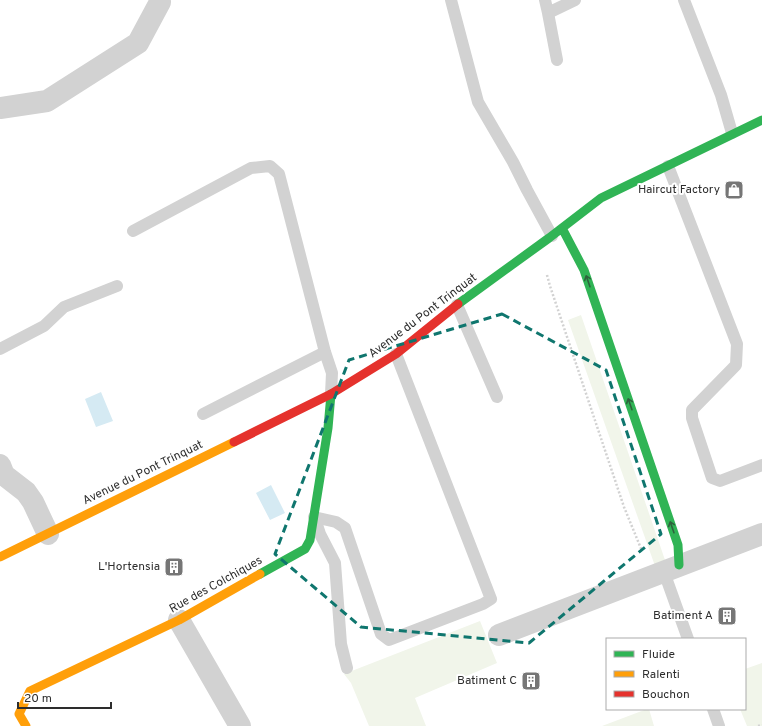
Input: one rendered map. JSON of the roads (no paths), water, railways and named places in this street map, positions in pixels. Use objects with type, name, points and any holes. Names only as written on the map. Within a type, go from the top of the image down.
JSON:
[{"type":"street","points":[[0,108],[47,101],[138,43],[160,2]]},
{"type":"street","name":"Avenue du Pont Trinquat","points":[[0,557],[331,394],[396,354],[457,305],[602,198],[732,133],[762,120]]},
{"type":"street","points":[[557,232],[575,273],[668,548],[665,571]]},
{"type":"street","name":"Rue des Colchiques","points":[[26,726],[19,714],[30,691],[179,620],[305,549],[310,540],[314,517],[328,428],[331,394]]},
{"type":"street","points":[[0,466],[4,475],[26,492],[48,534]]},
{"type":"street","points":[[499,635],[762,534]]},
{"type":"street","points":[[179,620],[240,726]]},
{"type":"lane","points":[[451,0],[478,102],[513,162],[527,190],[557,232]]},
{"type":"lane","points":[[545,0],[557,60]]},
{"type":"lane","points":[[548,13],[575,0]]},
{"type":"lane","points":[[684,0],[721,95],[732,133]]},
{"type":"lane","points":[[133,231],[251,168],[270,166],[279,174],[332,374],[331,394]]},
{"type":"lane","points":[[668,166],[737,344],[736,365],[692,410],[692,418],[712,478],[720,481],[762,465]]},
{"type":"lane","points":[[0,349],[44,326],[64,307],[117,286]]},
{"type":"lane","points":[[457,305],[497,397]]},
{"type":"lane","points":[[203,414],[325,352]]},
{"type":"lane","points":[[314,517],[336,522],[345,528],[381,634],[389,640],[483,604],[491,599],[396,354]]},
{"type":"lane","points":[[314,517],[320,534],[335,563],[341,644],[347,668]]},
{"type":"lane","points":[[665,571],[688,638]]},
{"type":"lane","points":[[713,710],[719,726]]},
{"type":"water","points":[[101,392],[113,421],[96,427],[85,399]]},
{"type":"water","points":[[271,485],[285,513],[270,520],[256,493]]},
{"type":"place","name":"Haircut Factory","points":[[734,190]]},
{"type":"place","name":"L'Hortensia","points":[[174,567]]},
{"type":"place","name":"Batiment A","points":[[727,616]]},
{"type":"place","name":"Batiment C","points":[[531,681]]}]
